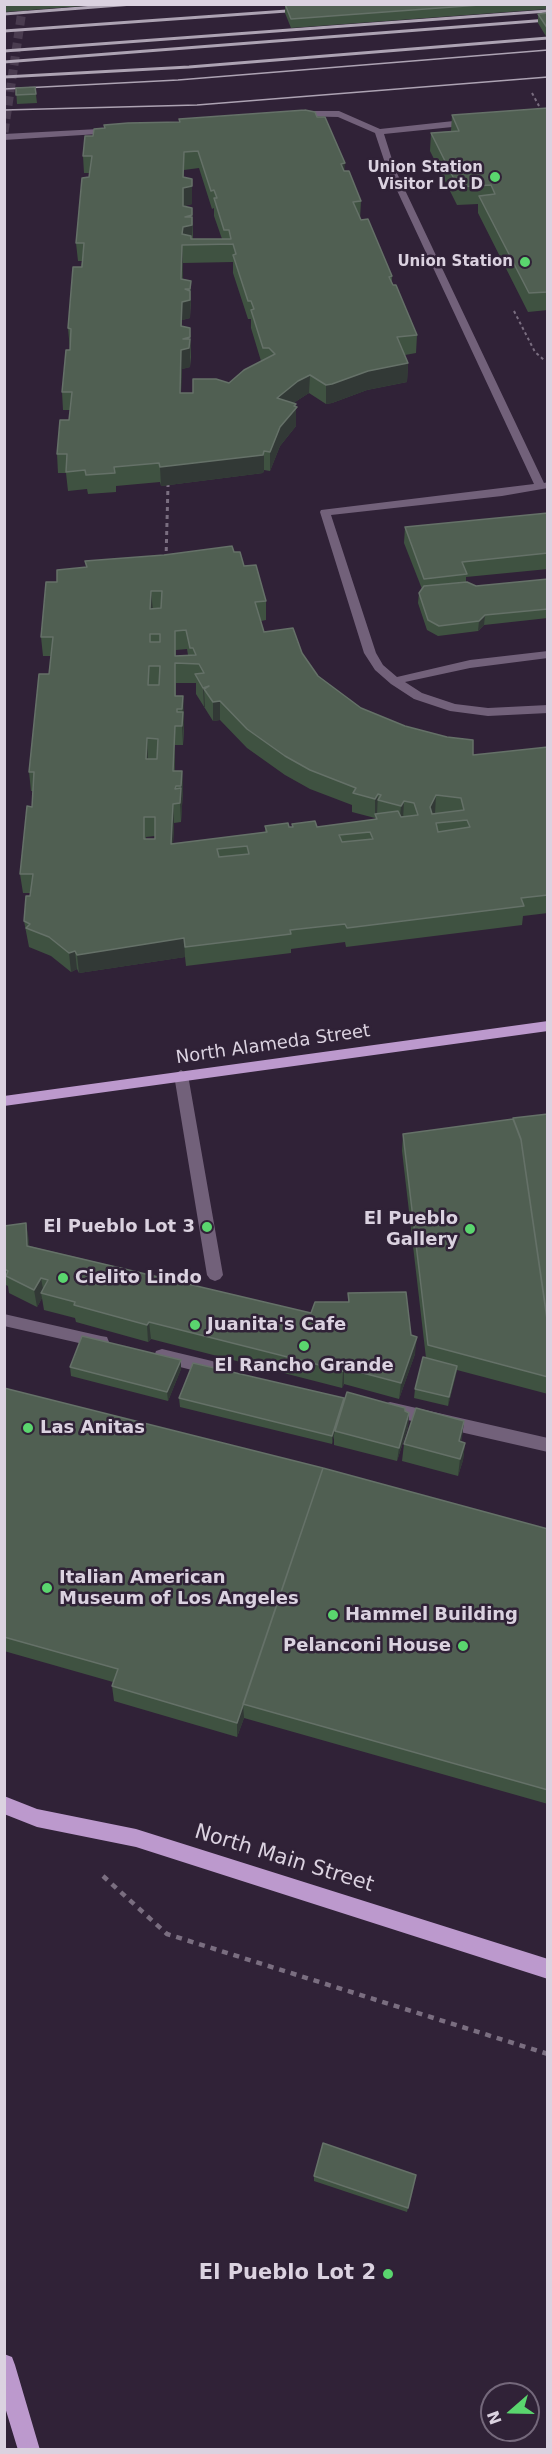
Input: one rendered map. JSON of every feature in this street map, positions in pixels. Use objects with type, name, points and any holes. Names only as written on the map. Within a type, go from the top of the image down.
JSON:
[{"type":"main road","name":"North Alameda Street","points":[[4,1101],[548,1026]]},
{"type":"main road","name":"North Main Street","points":[[4,1806],[37,1818],[136,1838],[548,1969]]},
{"type":"main road","points":[[4,2365],[29,2450]]},
{"type":"street","points":[[285,115],[320,112],[339,114],[380,132],[487,121]]},
{"type":"street","points":[[4,137],[121,129]]},
{"type":"street","points":[[380,132],[392,169],[544,486],[502,493],[325,512],[370,653],[380,667],[395,681],[418,696],[454,708],[488,712],[548,709]]},
{"type":"street","points":[[395,681],[470,664],[548,654]]},
{"type":"street","points":[[182,1075],[215,1275]]},
{"type":"street","points":[[4,1320],[120,1346]]},
{"type":"street","points":[[143,1352],[224,1371]]},
{"type":"street","points":[[374,1405],[548,1445]]},
{"type":"path","points":[[532,93],[538,106]]},
{"type":"path","points":[[514,310],[535,352],[544,360]]},
{"type":"path","points":[[166,563],[168,486]]},
{"type":"path","points":[[98,1872],[167,1934],[548,2054]]},
{"type":"building","points":[[285,4],[493,4],[291,19]]},
{"type":"building","points":[[548,13],[548,29],[538,14]]},
{"type":"building","points":[[35,87],[36,94],[16,95],[16,88]]},
{"type":"building","name":"Union Station Visitor Lot D","points":[[548,108],[548,292],[529,293],[479,196],[495,194],[491,185],[458,187],[431,133],[459,131],[452,115]]},
{"type":"building","points":[[305,110],[315,112],[317,117],[325,117],[345,163],[341,164],[344,171],[349,171],[361,201],[353,202],[361,220],[368,219],[392,276],[389,277],[393,285],[396,285],[417,335],[397,337],[408,363],[368,371],[326,385],[310,375],[298,381],[277,398],[296,404],[294,406],[297,407],[280,427],[270,452],[264,451],[263,455],[160,467],[159,463],[114,467],[115,473],[86,475],[85,470],[66,472],[67,454],[57,454],[60,420],[69,420],[72,392],[62,392],[66,350],[70,350],[71,329],[68,328],[73,267],[82,267],[84,243],[76,243],[82,178],[89,177],[92,156],[83,156],[85,136],[93,136],[94,129],[105,128],[104,125],[180,122],[179,119]],"holes":[[[198,151],[211,191],[214,190],[217,198],[214,198],[224,230],[229,230],[231,239],[191,239],[191,236],[182,234],[183,227],[192,225],[192,217],[185,217],[192,215],[192,208],[183,206],[183,188],[192,186],[192,179],[183,177],[184,152]],[[233,244],[236,254],[233,255],[248,301],[251,301],[254,309],[251,310],[263,348],[269,348],[275,354],[244,370],[229,383],[216,379],[193,379],[193,393],[180,393],[181,350],[189,348],[190,339],[183,339],[190,337],[190,328],[181,326],[182,302],[190,300],[190,291],[185,289],[190,289],[191,281],[181,279],[182,245]]]},
{"type":"building","points":[[548,513],[548,553],[462,562],[467,574],[424,579],[405,527]]},
{"type":"building","points":[[232,546],[234,552],[240,552],[244,566],[256,565],[266,601],[255,602],[264,632],[293,628],[302,653],[318,676],[361,708],[405,726],[447,737],[473,740],[473,755],[548,747],[548,895],[521,898],[524,906],[347,928],[345,924],[290,930],[291,934],[185,947],[184,938],[77,955],[75,951],[69,953],[49,937],[26,928],[30,924],[24,921],[26,896],[30,896],[33,874],[20,874],[27,806],[32,807],[34,772],[29,772],[39,674],[49,674],[53,637],[41,637],[46,582],[57,582],[57,570],[87,567],[85,561],[164,555]],"holes":[[[151,591],[162,591],[161,608],[150,609]],[[186,630],[190,648],[193,648],[196,655],[175,656],[175,631]],[[150,634],[160,634],[160,642],[150,642]],[[175,663],[199,664],[204,673],[195,674],[203,688],[209,686],[204,689],[213,702],[220,701],[247,729],[285,756],[310,770],[356,788],[353,793],[375,799],[378,794],[381,795],[378,800],[401,806],[404,801],[414,803],[418,815],[401,817],[398,811],[375,814],[377,819],[317,827],[315,821],[292,824],[293,827],[289,827],[288,823],[265,826],[267,832],[171,844],[173,804],[180,803],[181,788],[175,789],[176,786],[181,786],[182,771],[173,771],[175,726],[182,726],[183,712],[177,712],[177,709],[182,709],[183,696],[175,696]],[[149,666],[160,666],[159,685],[148,685]],[[147,738],[158,739],[157,759],[146,759]],[[436,795],[461,798],[464,810],[432,814],[430,807]],[[144,817],[155,817],[155,839],[144,839]],[[467,820],[470,827],[438,832],[436,823]],[[370,832],[373,839],[342,842],[339,835]],[[247,846],[249,854],[219,857],[217,849]]]},
{"type":"building","points":[[548,579],[548,609],[485,615],[479,621],[439,626],[428,620],[419,593],[424,586],[467,582],[476,586]]},
{"type":"building","points":[[548,1114],[548,1324],[521,1139],[513,1118]]},
{"type":"building","name":"El Pueblo Gallery","points":[[513,1119],[521,1140],[548,1326],[548,1377],[428,1345],[403,1134]]},
{"type":"building","points":[[26,1223],[27,1246],[311,1313],[315,1302],[349,1302],[348,1293],[406,1292],[411,1335],[417,1337],[401,1383],[344,1368],[343,1371],[149,1322],[147,1325],[74,1305],[75,1302],[41,1293],[48,1280],[41,1278],[34,1290],[6,1276],[8,1271],[4,1269],[4,1226]]},
{"type":"building","points":[[82,1336],[181,1360],[167,1392],[70,1367]]},
{"type":"building","points":[[423,1357],[457,1366],[449,1397],[415,1389]]},
{"type":"building","points":[[193,1363],[344,1398],[332,1436],[179,1398]]},
{"type":"building","points":[[4,1388],[323,1468],[237,1723],[112,1686],[118,1669],[4,1637]]},
{"type":"building","points":[[347,1392],[405,1408],[405,1411],[409,1413],[399,1448],[335,1431]]},
{"type":"building","points":[[416,1408],[464,1421],[459,1441],[465,1443],[460,1459],[404,1444]]},
{"type":"building","points":[[323,1468],[548,1529],[548,1790],[243,1704]]},
{"type":"building","points":[[323,2143],[416,2175],[408,2208],[314,2176]]},
{"type":"tunnel","points":[[4,132],[23,4]]},
{"type":"tram line","points":[[4,89],[178,80],[548,50]]},
{"type":"tram line","points":[[4,110],[197,105],[548,77]]},
{"type":"railway","points":[[4,14],[133,4]]},
{"type":"railway","points":[[4,31],[301,10]]},
{"type":"railway","points":[[4,51],[548,11]]},
{"type":"railway","points":[[4,62],[548,20]]},
{"type":"railway","points":[[4,77],[189,67],[548,38]]},
{"type":"place","name":"Union Station Visitor Lot D","points":[[495,177]]},
{"type":"place","name":"Union Station","points":[[525,262]]},
{"type":"place","name":"El Pueblo Lot 3","points":[[207,1227]]},
{"type":"place","name":"El Pueblo Gallery","points":[[470,1229]]},
{"type":"place","name":"Cielito Lindo","points":[[63,1278]]},
{"type":"place","name":"Juanita's Cafe","points":[[195,1325]]},
{"type":"place","name":"El Rancho Grande","points":[[304,1346]]},
{"type":"place","name":"Las Anitas","points":[[28,1428]]},
{"type":"place","name":"Italian American Museum of Los Angeles","points":[[47,1588]]},
{"type":"place","name":"Hammel Building","points":[[333,1615]]},
{"type":"place","name":"Pelanconi House","points":[[463,1646]]},
{"type":"place","name":"El Pueblo Lot 2","points":[[388,2274]]}]
